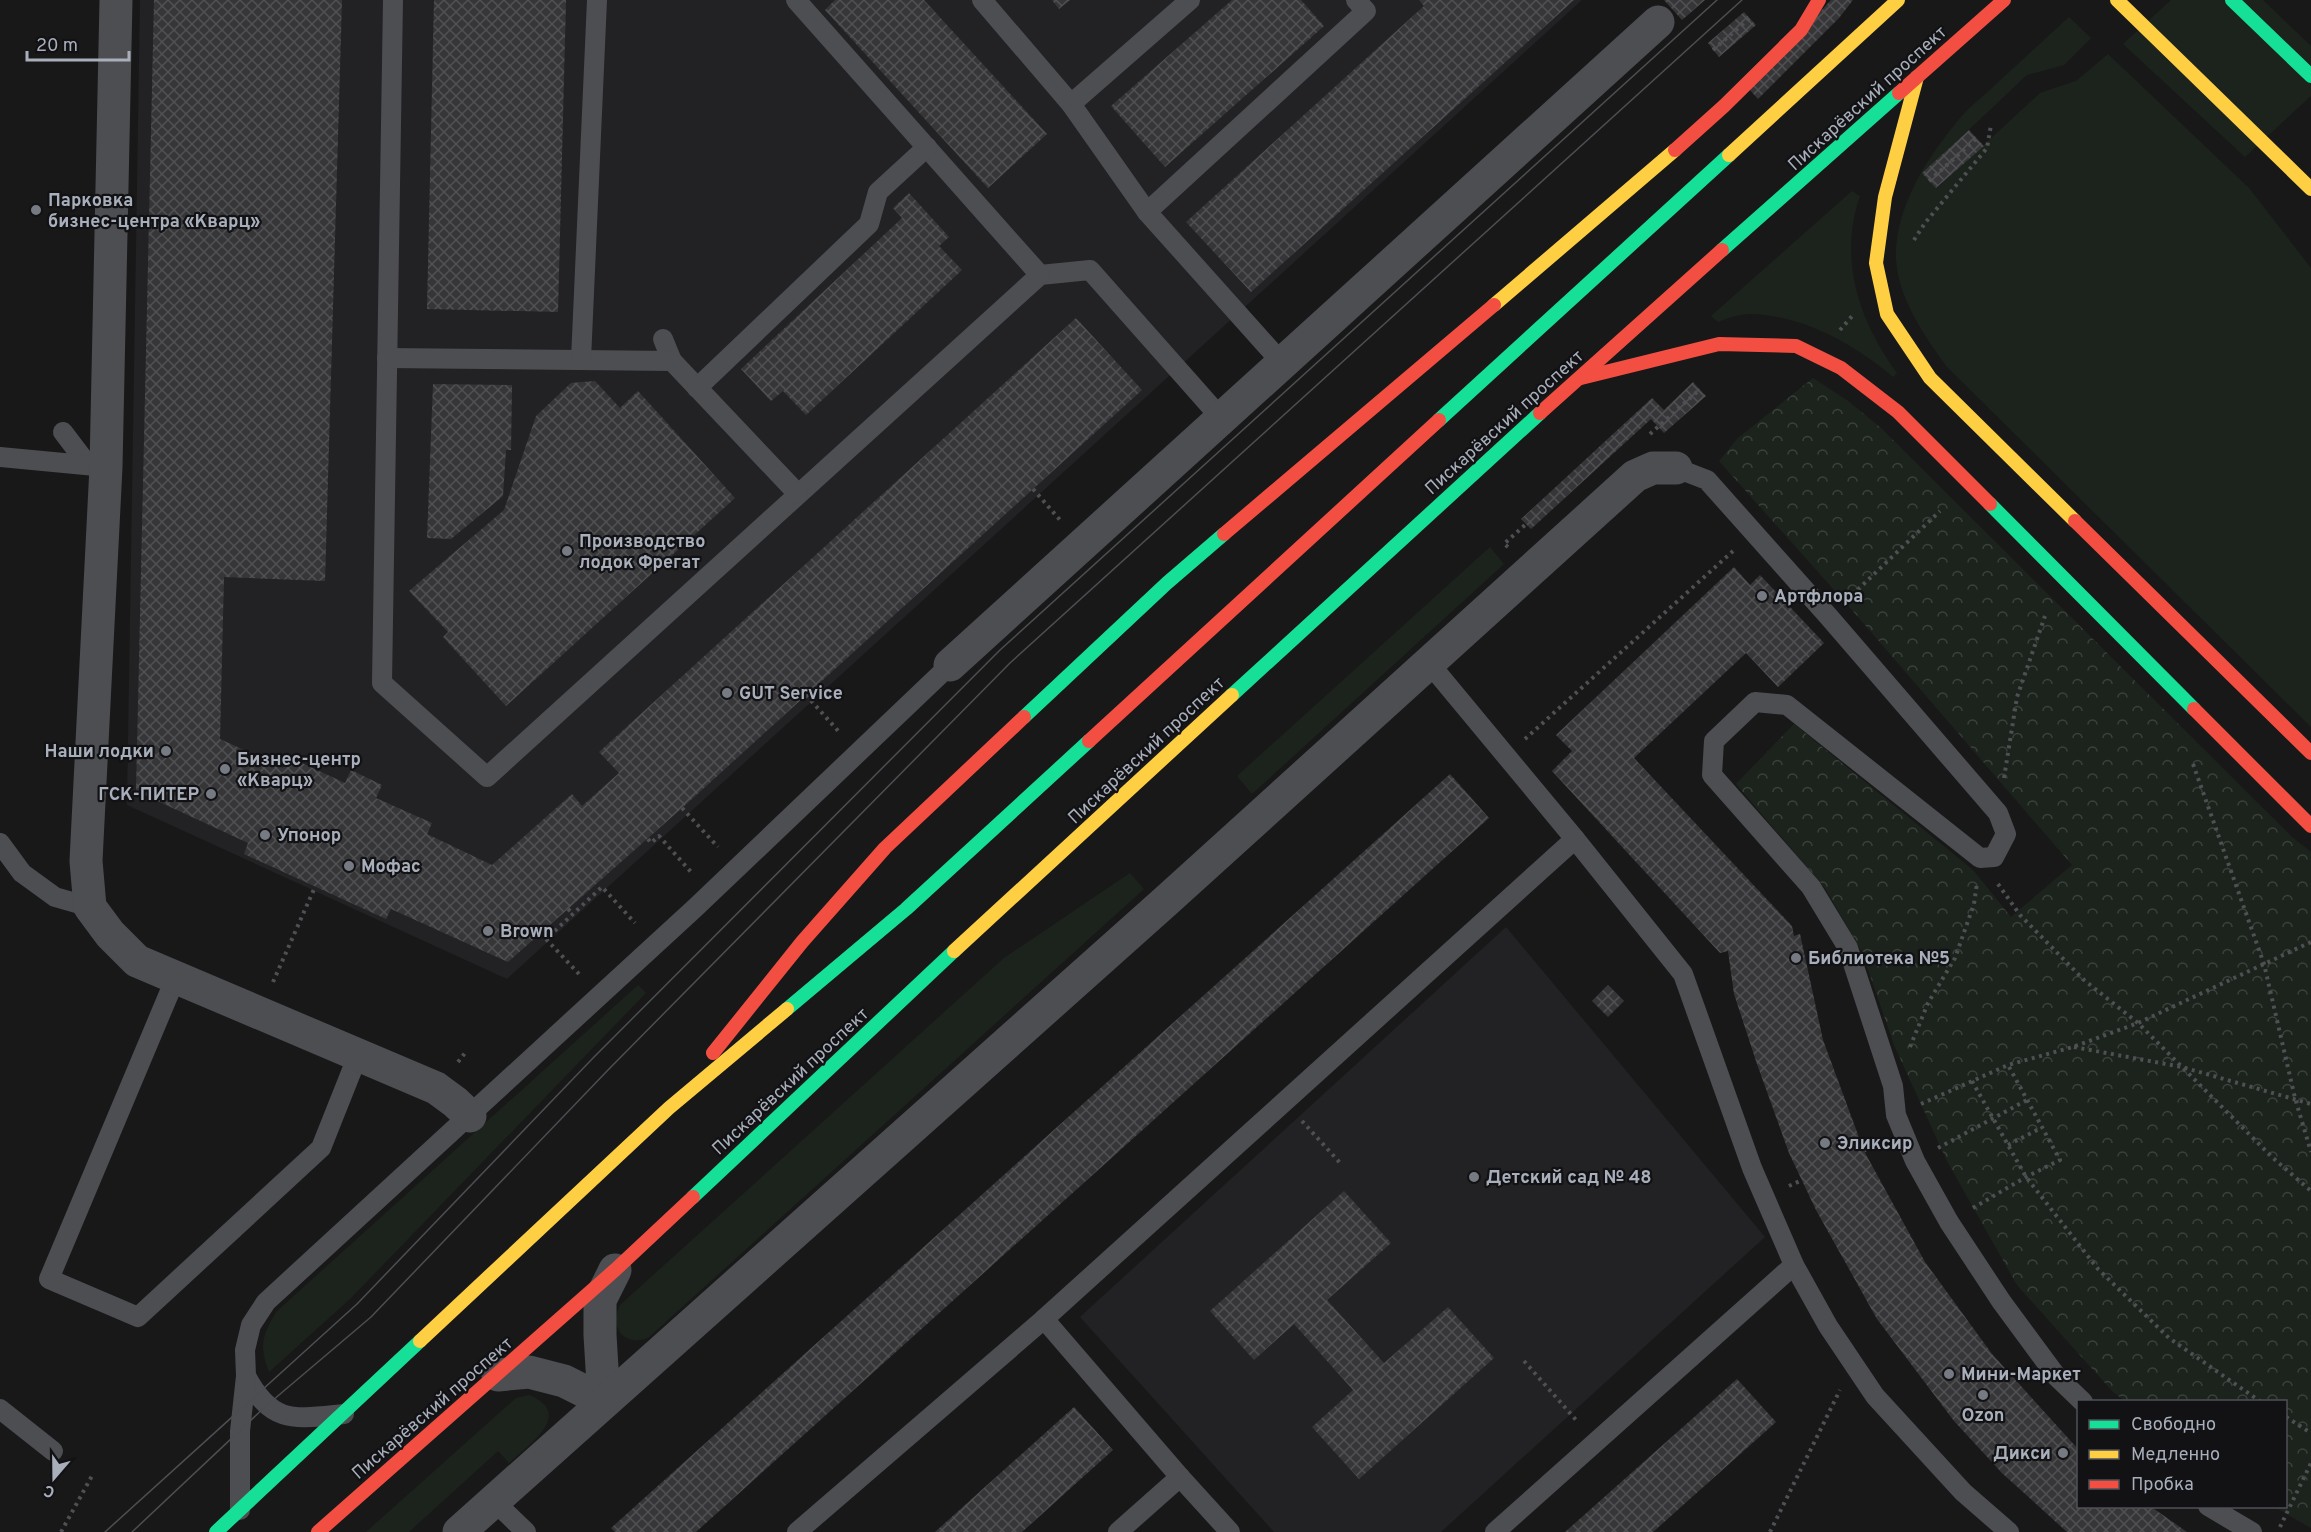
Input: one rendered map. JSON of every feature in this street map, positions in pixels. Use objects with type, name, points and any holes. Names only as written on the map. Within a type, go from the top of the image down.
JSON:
[{"type":"main road","points":[[669,1108],[802,942],[885,848],[1167,584],[1724,106],[1801,30],[1819,0]]},
{"type":"main road","points":[[216,1532],[669,1108],[906,909],[1898,0]]},
{"type":"main road","name":"Пискарёвский проспект","points":[[318,1532],[615,1270],[1008,902],[1577,379],[2004,0]]},
{"type":"main road","points":[[2117,0],[2311,189]]},
{"type":"main road","points":[[2232,0],[2311,76]]},
{"type":"main road","points":[[1917,77],[1885,196],[1876,263],[1887,314],[1930,378],[2311,753]]},
{"type":"main road","points":[[1577,379],[1719,344],[1796,346],[1841,368],[1898,412],[2311,826]]},
{"type":"street","points":[[116,0],[97,466],[86,861],[90,907],[110,934],[137,961],[436,1088],[470,1116]]},
{"type":"street","points":[[950,665],[1658,22]]},
{"type":"street","points":[[459,1532],[1166,901],[1635,476],[1653,468],[1676,468]]},
{"type":"street","points":[[604,1401],[600,1300],[615,1270]]},
{"type":"street","points":[[498,1375],[529,1372],[564,1381],[604,1401]]},
{"type":"lane","points":[[393,0],[382,683],[487,777],[1040,275],[1090,270],[1221,418]]},
{"type":"lane","points":[[581,360],[597,0]]},
{"type":"lane","points":[[796,0],[1040,275]]},
{"type":"lane","points":[[982,0],[1071,104],[1147,212],[1282,363]]},
{"type":"lane","points":[[1071,104],[1190,0]]},
{"type":"lane","points":[[1147,212],[1366,11],[1356,0]]},
{"type":"lane","points":[[697,388],[869,224],[878,192],[927,147]]},
{"type":"lane","points":[[663,339],[672,361],[798,494]]},
{"type":"lane","points":[[387,358],[672,361]]},
{"type":"lane","points":[[63,432],[97,466]]},
{"type":"lane","points":[[0,457],[97,466]]},
{"type":"lane","points":[[1676,468],[1707,480],[1998,813],[2006,834],[1994,857],[1980,858],[1787,705],[1755,702],[1714,741],[1712,775],[1811,887],[1848,948],[1893,1086],[1896,1114],[1915,1161],[1949,1222],[2001,1301],[2050,1368],[2082,1400]]},
{"type":"lane","points":[[1429,663],[1683,974],[1752,1168],[1794,1265],[1828,1326],[1875,1396],[1955,1484],[2009,1532]]},
{"type":"lane","points":[[240,1510],[240,1431],[246,1376],[245,1350],[251,1325],[266,1302],[695,908],[950,665]]},
{"type":"lane","points":[[797,1532],[1044,1318],[1575,839]]},
{"type":"lane","points":[[0,843],[22,873],[55,897],[90,907]]},
{"type":"lane","points":[[176,977],[49,1279],[138,1317],[321,1148],[358,1055]]},
{"type":"lane","points":[[1495,1532],[1794,1265]]},
{"type":"lane","points":[[1044,1318],[1179,1477],[1230,1532]]},
{"type":"lane","points":[[246,1376],[256,1395],[266,1406],[281,1415],[300,1419],[344,1414]]},
{"type":"lane","points":[[0,1409],[53,1451]]},
{"type":"lane","points":[[1118,1532],[1179,1477]]},
{"type":"lane","points":[[494,1501],[526,1532]]},
{"type":"lane","points":[[2211,1508],[2252,1532]]},
{"type":"path","points":[[1713,50],[1750,18]]},
{"type":"path","points":[[1929,181],[1977,138]]},
{"type":"path","points":[[1650,435],[1700,390]]},
{"type":"path","points":[[1033,489],[1066,527]]},
{"type":"path","points":[[1829,617],[1940,512]]},
{"type":"path","points":[[1506,756],[1754,532]]},
{"type":"path","points":[[1998,813],[2017,697],[2045,616]]},
{"type":"path","points":[[806,695],[840,732]]},
{"type":"path","points":[[2193,764],[2264,964],[2295,1098],[2311,1152]]},
{"type":"path","points":[[682,808],[718,847]]},
{"type":"path","points":[[648,838],[651,843],[659,836],[691,872]]},
{"type":"path","points":[[1980,858],[2019,915],[2084,980],[2138,1023],[2273,1158],[2311,1191]]},
{"type":"path","points":[[1893,1086],[1928,1003],[1955,958],[1974,904],[1980,858]]},
{"type":"path","points":[[278,971],[315,887]]},
{"type":"path","points":[[579,974],[546,939],[602,887],[635,923]]},
{"type":"path","points":[[568,909],[573,914]]},
{"type":"path","points":[[1896,1114],[2008,1065],[2073,1047],[2138,1023],[2311,942]]},
{"type":"path","points":[[2073,1047],[2182,1067],[2311,1104]]},
{"type":"path","points":[[1949,1222],[2060,1160],[2008,1065]]},
{"type":"path","points":[[1972,1082],[2026,1177],[2098,1269],[2169,1338],[2260,1400]]},
{"type":"path","points":[[1915,1161],[2027,1100]]},
{"type":"path","points":[[1284,1101],[1342,1165]]},
{"type":"path","points":[[2008,1146],[2041,1128]]},
{"type":"path","points":[[1524,1361],[1596,1442]]},
{"type":"path","points":[[1770,1532],[1853,1363]]},
{"type":"path","points":[[2287,1418],[2311,1432]]},
{"type":"path","points":[[2278,1532],[2311,1463]]},
{"type":"path","points":[[61,1532],[93,1474]]},
{"type":"shaded area","points":[[140,0],[1582,0],[507,979],[127,805]]},
{"type":"shaded area","name":"Детский сад № 48","points":[[1506,927],[1765,1237],[1441,1532],[1274,1532],[1080,1317]]},
{"type":"green space","points":[[2171,0],[2263,0],[2311,46],[2311,96],[2245,157],[2123,44]]},
{"type":"green space","points":[[2069,17],[2091,38],[2064,65],[2027,75],[1923,173],[1937,188],[2040,93],[2076,81],[2108,54],[2249,188],[2311,268],[2311,727],[1947,367],[1922,330],[1902,289],[1896,260],[1897,240],[1907,201],[1926,165],[1965,113]]},
{"type":"green space","points":[[1852,191],[1860,196],[1851,243],[1856,289],[1872,332],[1897,373],[1893,377],[1862,353],[1808,326],[1789,320],[1750,314],[1718,322],[1711,316]]},
{"type":"green space","points":[[1813,378],[1848,401],[1881,428],[2292,837],[2311,852],[2311,1528],[2277,1508],[2287,1508],[2287,1400],[2124,1400],[2113,1392],[2017,1285],[1947,1161],[1894,1045],[1862,952],[1825,888],[1736,784],[1794,724],[1973,870],[2011,917],[2072,865],[1852,610],[1719,461],[1738,438]]},
{"type":"green space","points":[[1490,547],[1504,564],[1252,794],[1237,776]]},
{"type":"green space","points":[[1130,873],[1144,889],[648,1338],[632,1340],[620,1333],[616,1321],[620,1305],[1004,958]]},
{"type":"green space","points":[[638,985],[646,993],[351,1298],[269,1372],[263,1348],[265,1335],[276,1312]]},
{"type":"green space","points":[[529,1395],[542,1403],[548,1411],[548,1420],[536,1438],[509,1463],[498,1451],[409,1532],[366,1532],[516,1398]]},
{"type":"building","points":[[154,0],[342,0],[325,581],[224,577],[220,739],[283,768],[289,757],[345,783],[351,770],[382,785],[376,798],[432,823],[427,834],[492,865],[572,794],[582,806],[619,773],[599,752],[1076,318],[1142,390],[682,808],[508,962],[391,909],[386,919],[244,854],[248,843],[136,791]]},
{"type":"building","points":[[434,0],[566,0],[558,312],[427,309]]},
{"type":"building","points":[[835,0],[924,0],[1047,134],[988,188],[825,10]]},
{"type":"building","points":[[1052,0],[1070,0],[1059,9]]},
{"type":"building","points":[[1232,0],[1301,0],[1324,26],[1165,167],[1111,106]]},
{"type":"building","points":[[1419,0],[1574,0],[1251,292],[1186,222],[1424,6]]},
{"type":"building","points":[[1664,0],[1705,0],[1682,20]]},
{"type":"building","points":[[1831,0],[1853,0],[1839,18],[1758,99],[1749,89]]},
{"type":"building","points":[[1744,12],[1756,25],[1719,57],[1708,43]]},
{"type":"building","points":[[1969,130],[1984,146],[1936,188],[1922,173]]},
{"type":"building","points":[[909,193],[949,237],[939,246],[962,270],[806,415],[783,391],[771,401],[741,369],[902,218],[893,208]]},
{"type":"building","name":"Производство лодок Фрегат","points":[[595,381],[620,408],[638,391],[735,498],[506,706],[443,637],[448,632],[409,591],[504,510],[536,416],[571,383]]},
{"type":"building","points":[[1693,382],[1706,396],[1664,433],[1651,419],[1531,529],[1521,519],[1652,398],[1664,410]]},
{"type":"building","points":[[433,384],[512,385],[511,450],[506,450],[503,496],[451,539],[427,538]]},
{"type":"building","points":[[1734,567],[1750,585],[1760,575],[1824,643],[1778,687],[1746,653],[1634,758],[1792,926],[1794,936],[1800,934],[1823,1040],[1864,1151],[1925,1262],[1992,1354],[2077,1448],[2077,1508],[2153,1508],[2187,1532],[2067,1532],[2002,1473],[1954,1421],[1877,1319],[1816,1210],[1789,1153],[1757,1064],[1734,994],[1728,951],[1720,953],[1552,771],[1572,751],[1556,735]]},
{"type":"building","points":[[1450,774],[1489,818],[696,1532],[615,1532],[611,1528]]},
{"type":"building","points":[[1608,985],[1624,1001],[1608,1017],[1592,1001]]},
{"type":"building","points":[[1344,1191],[1391,1243],[1327,1300],[1384,1363],[1448,1307],[1494,1358],[1359,1479],[1312,1427],[1353,1390],[1294,1324],[1254,1360],[1210,1311]]},
{"type":"building","points":[[1737,1379],[1776,1422],[1653,1532],[1565,1532]]},
{"type":"building","points":[[1074,1407],[1113,1450],[1022,1532],[935,1532]]},
{"type":"tram line","points":[[105,1532],[357,1304],[594,1057],[1000,650],[1717,0]]},
{"type":"tram line","points":[[132,1532],[266,1406],[371,1317],[608,1070],[1010,663],[1742,0]]},
{"type":"traffic: fast","points":[[2232,0],[2311,76]]},
{"type":"traffic: fast","points":[[1722,250],[1899,93]]},
{"type":"traffic: fast","points":[[1439,420],[1729,155]]},
{"type":"traffic: fast","points":[[1232,695],[1540,413]]},
{"type":"traffic: fast","points":[[1990,504],[2194,709]]},
{"type":"traffic: fast","points":[[1024,717],[1167,583],[1224,534]]},
{"type":"traffic: fast","points":[[787,1009],[906,909],[1089,741]]},
{"type":"traffic: fast","points":[[693,1197],[954,951]]},
{"type":"traffic: fast","points":[[216,1532],[420,1341]]},
{"type":"traffic: slow","points":[[1729,155],[1898,0]]},
{"type":"traffic: slow","points":[[2117,0],[2311,189]]},
{"type":"traffic: slow","points":[[1917,77],[1885,197],[1876,263],[1887,314],[1930,378],[2075,521]]},
{"type":"traffic: slow","points":[[1494,305],[1675,150]]},
{"type":"traffic: slow","points":[[954,951],[1232,695]]},
{"type":"traffic: slow","points":[[420,1341],[669,1108],[787,1009]]},
{"type":"traffic: jam","points":[[1675,150],[1724,106],[1801,30],[1819,0]]},
{"type":"traffic: jam","points":[[1899,93],[2004,0]]},
{"type":"traffic: jam","points":[[1540,413],[1722,250]]},
{"type":"traffic: jam","points":[[1224,534],[1494,305]]},
{"type":"traffic: jam","points":[[1581,378],[1719,344],[1796,346],[1841,368],[1898,412],[1990,504]]},
{"type":"traffic: jam","points":[[1089,741],[1439,420]]},
{"type":"traffic: jam","points":[[2075,521],[2311,753]]},
{"type":"traffic: jam","points":[[2194,709],[2311,826]]},
{"type":"traffic: jam","points":[[713,1053],[802,942],[885,848],[1024,717]]},
{"type":"traffic: jam","points":[[318,1532],[615,1270],[693,1197]]},
{"type":"place","name":"Парковка бизнес-центра «Кварц»","points":[[36,210]]},
{"type":"place","name":"Производство лодок Фрегат","points":[[567,551]]},
{"type":"place","name":"Артфлора","points":[[1762,596]]},
{"type":"place","name":"GUT Service","points":[[727,693]]},
{"type":"place","name":"Наши лодки","points":[[166,751]]},
{"type":"place","name":"Бизнес-центр «Кварц»","points":[[225,769]]},
{"type":"place","name":"ГСК-ПИТЕР","points":[[211,794]]},
{"type":"place","name":"Упонор","points":[[265,835]]},
{"type":"place","name":"Мофас","points":[[349,866]]},
{"type":"place","name":"Brown","points":[[488,931]]},
{"type":"place","name":"Библиотека №5","points":[[1796,958]]},
{"type":"place","name":"Эликсир","points":[[1825,1143]]},
{"type":"place","name":"Детский сад № 48","points":[[1474,1177]]},
{"type":"place","name":"Мини-Маркет","points":[[1949,1374]]},
{"type":"place","name":"Ozon","points":[[1983,1395]]},
{"type":"place","name":"Дикси","points":[[2063,1453]]}]
